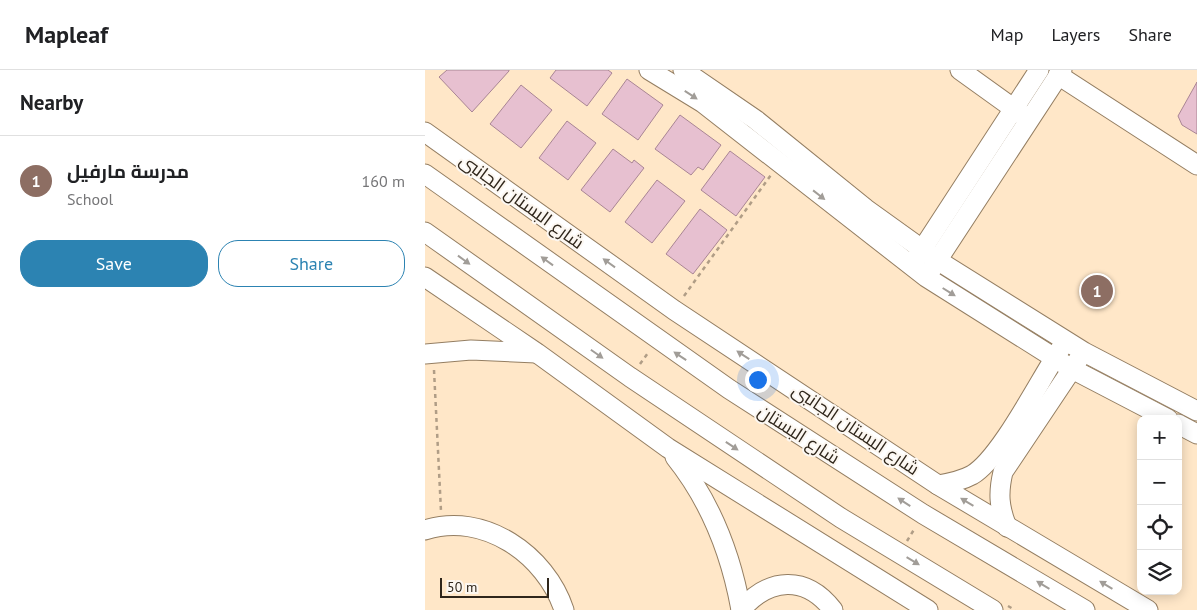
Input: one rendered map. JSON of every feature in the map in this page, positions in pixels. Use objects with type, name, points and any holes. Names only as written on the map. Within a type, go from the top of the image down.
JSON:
[{"type":"street","points":[[649,70],[703,103],[919,272],[1072,369],[1160,415]]},
{"type":"street","points":[[683,70],[756,120],[859,204],[930,254],[1084,352],[1197,411]]},
{"type":"street","points":[[960,70],[1022,114]]},
{"type":"street","points":[[1022,114],[1039,70]]},
{"type":"street","points":[[919,272],[1022,114],[1060,73],[1197,165]]},
{"type":"street","name":"شارع البستان الجانبى","points":[[425,132],[674,310],[938,485],[1148,610]]},
{"type":"street","name":"شارع البستان","points":[[425,174],[658,341],[923,514],[1085,610]]},
{"type":"street","points":[[425,232],[630,377],[841,518],[993,610]]},
{"type":"street","points":[[425,277],[537,353],[668,448],[928,610]]},
{"type":"street","points":[[938,485],[956,482],[973,474],[987,462],[1010,430],[1066,341]]},
{"type":"street","points":[[429,354],[490,350],[537,353]]},
{"type":"street","points":[[1007,527],[1000,510],[999,491],[1003,472],[1084,352]]},
{"type":"street","points":[[1182,426],[1197,434]]},
{"type":"street","points":[[668,448],[711,512],[730,560],[741,610]]},
{"type":"street","points":[[824,545],[841,518]]},
{"type":"street","points":[[433,528],[473,528],[509,541],[550,579],[564,610]]},
{"type":"street","points":[[741,610],[751,598],[765,589],[780,585],[797,585],[812,590],[825,599],[833,610]]},
{"type":"path","points":[[674,310],[779,164]]},
{"type":"path","points":[[630,377],[658,341]]},
{"type":"path","points":[[429,354],[433,528]]},
{"type":"path","points":[[899,554],[923,514]]},
{"type":"building","points":[[447,70],[509,71],[472,112],[439,77]]},
{"type":"building","points":[[556,70],[608,70],[612,73],[587,106],[550,78]]},
{"type":"building","points":[[627,79],[663,105],[638,140],[602,114]]},
{"type":"building","points":[[1197,82],[1197,134],[1182,125],[1178,116]]},
{"type":"building","points":[[521,85],[552,110],[521,148],[490,124]]},
{"type":"building","points":[[680,115],[721,145],[703,170],[698,167],[691,175],[655,149]]},
{"type":"building","points":[[567,121],[596,143],[568,180],[539,158]]},
{"type":"building","points":[[613,149],[632,163],[634,160],[644,168],[610,212],[581,190]]},
{"type":"building","points":[[730,151],[765,177],[736,216],[701,190]]},
{"type":"building","points":[[657,180],[685,201],[652,243],[625,222]]},
{"type":"building","points":[[700,209],[727,230],[693,274],[666,254]]},
{"type":"place","name":"مدرسة مارفيل","points":[[1097,291]]}]
